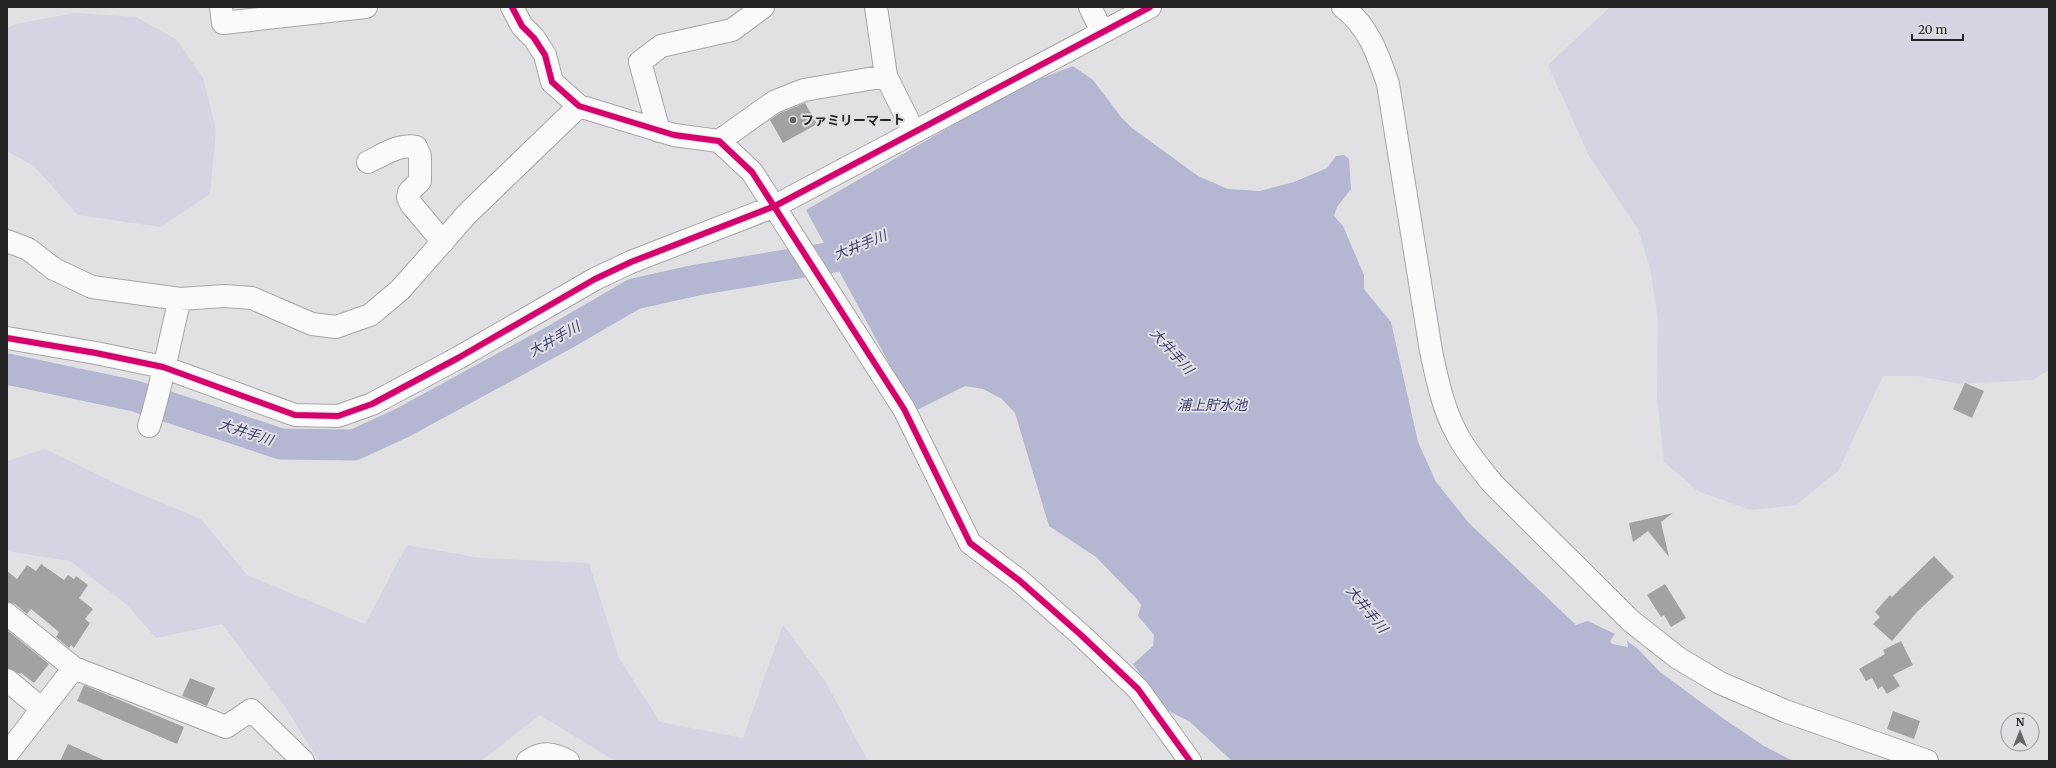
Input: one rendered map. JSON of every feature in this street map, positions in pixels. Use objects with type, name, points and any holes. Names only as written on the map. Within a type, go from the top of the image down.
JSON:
[{"type":"street","points":[[221,7],[223,23],[366,7]]},
{"type":"street","points":[[512,7],[522,26],[534,38],[545,55],[552,82],[578,106],[674,135],[719,141],[752,172],[904,409],[970,543],[1031,591],[1081,635],[1138,689],[1190,761]]},
{"type":"street","points":[[659,131],[640,62],[661,46],[732,30],[763,7]]},
{"type":"street","points":[[876,7],[886,76],[914,132]]},
{"type":"street","points":[[1090,7],[1102,32]]},
{"type":"street","points":[[7,338],[96,353],[163,367],[295,415],[338,416],[372,404],[595,279],[631,262],[775,206],[1150,7]]},
{"type":"street","points":[[1352,10],[1374,45],[1388,84],[1431,351],[1440,390],[1456,433],[1472,460],[1493,484],[1631,620],[1678,658],[1720,683],[1785,711],[1927,761]]},
{"type":"street","points":[[719,141],[774,102],[804,90],[886,76]]},
{"type":"street","points":[[7,241],[28,249],[54,269],[92,287],[180,299],[225,296],[252,298],[312,324],[336,327],[370,315],[400,290],[467,214],[578,106]]},
{"type":"street","points":[[368,162],[400,147],[409,145],[416,147],[420,156],[420,181],[409,192],[408,198],[411,204],[443,242]]},
{"type":"street","points":[[149,426],[160,392],[163,367],[180,299]]},
{"type":"street","points":[[7,614],[74,668],[226,727],[251,710],[303,761]]},
{"type":"street","points":[[10,745],[42,709],[74,668]]},
{"type":"street","points":[[7,680],[42,709]]},
{"type":"street","points":[[528,761],[537,754],[555,754],[568,761]]},
{"type":"shaded area","points":[[1610,7],[2049,7],[2049,370],[2033,380],[1961,384],[1917,376],[1883,376],[1838,471],[1796,505],[1750,510],[1698,491],[1664,462],[1657,397],[1658,320],[1650,268],[1638,229],[1589,156],[1548,65]]},
{"type":"shaded area","points":[[75,13],[136,17],[177,40],[203,78],[216,130],[210,194],[161,227],[78,215],[34,166],[7,151],[7,28],[16,24]]},
{"type":"shaded area","points":[[45,449],[121,486],[201,519],[247,575],[365,624],[407,545],[480,558],[589,563],[619,658],[660,722],[743,738],[783,625],[825,681],[868,761],[615,761],[540,715],[481,761],[319,761],[286,708],[222,624],[156,638],[127,605],[70,561],[7,551],[7,461]]},
{"type":"water","name":"浦上貯水池","points":[[1073,66],[1093,80],[1121,117],[1132,128],[1198,176],[1228,189],[1260,191],[1294,182],[1327,168],[1336,156],[1344,155],[1349,159],[1351,189],[1337,207],[1334,216],[1343,226],[1364,275],[1364,289],[1391,322],[1418,442],[1436,482],[1469,523],[1576,625],[1588,621],[1615,634],[1610,641],[1612,644],[1628,647],[1627,641],[1637,648],[1660,672],[1724,719],[1764,746],[1793,761],[1232,761],[1190,722],[1165,709],[1133,664],[1153,646],[1154,635],[1138,616],[1141,605],[1096,557],[1049,526],[1015,413],[1002,399],[983,389],[965,386],[915,411],[806,210],[1019,87]]},
{"type":"building","name":"ファミリーマート","points":[[805,103],[817,124],[783,143],[770,120],[780,113]]},
{"type":"building","points":[[1965,383],[1984,391],[1972,418],[1953,409]]},
{"type":"building","points":[[1673,513],[1661,522],[1669,557],[1648,531],[1633,542],[1629,523]]},
{"type":"building","points":[[1934,556],[1954,577],[1917,612],[1892,641],[1873,624],[1880,617],[1875,612],[1890,595],[1892,597]]},
{"type":"building","points":[[41,564],[64,580],[68,575],[74,579],[76,576],[88,585],[79,598],[93,609],[85,619],[90,623],[74,648],[71,645],[69,648],[56,637],[59,632],[31,609],[27,614],[15,604],[7,602],[7,571],[17,579],[27,565],[36,571]]},
{"type":"building","points":[[1665,584],[1686,618],[1671,627],[1664,615],[1661,617],[1647,595]]},
{"type":"building","points":[[7,630],[49,664],[34,683],[21,673],[20,674],[7,668]]},
{"type":"building","points":[[1901,641],[1913,665],[1893,675],[1900,686],[1887,694],[1882,686],[1878,689],[1872,678],[1866,681],[1859,669],[1885,654],[1883,650]]},
{"type":"building","points":[[190,678],[215,688],[207,706],[182,696]]},
{"type":"building","points":[[84,685],[184,727],[177,744],[77,701]]},
{"type":"building","points":[[1893,711],[1920,721],[1914,739],[1887,729]]},
{"type":"building","points":[[68,744],[106,761],[60,761]]},
{"type":"waterway","name":"大井手川","points":[[7,369],[135,396],[281,444],[354,445],[402,423],[560,337],[634,294],[697,280],[834,257],[871,240]]},
{"type":"cycle path","points":[[512,7],[522,26],[534,38],[545,55],[552,82],[579,106],[674,135],[719,141],[752,172],[904,409],[970,543],[1020,581],[1081,635],[1138,689],[1190,761]]},
{"type":"cycle path","points":[[7,338],[96,353],[163,367],[295,415],[338,416],[372,404],[458,358],[595,279],[631,262],[775,206],[1150,7]]},
{"type":"place","name":"ファミリーマート","points":[[793,120]]}]
